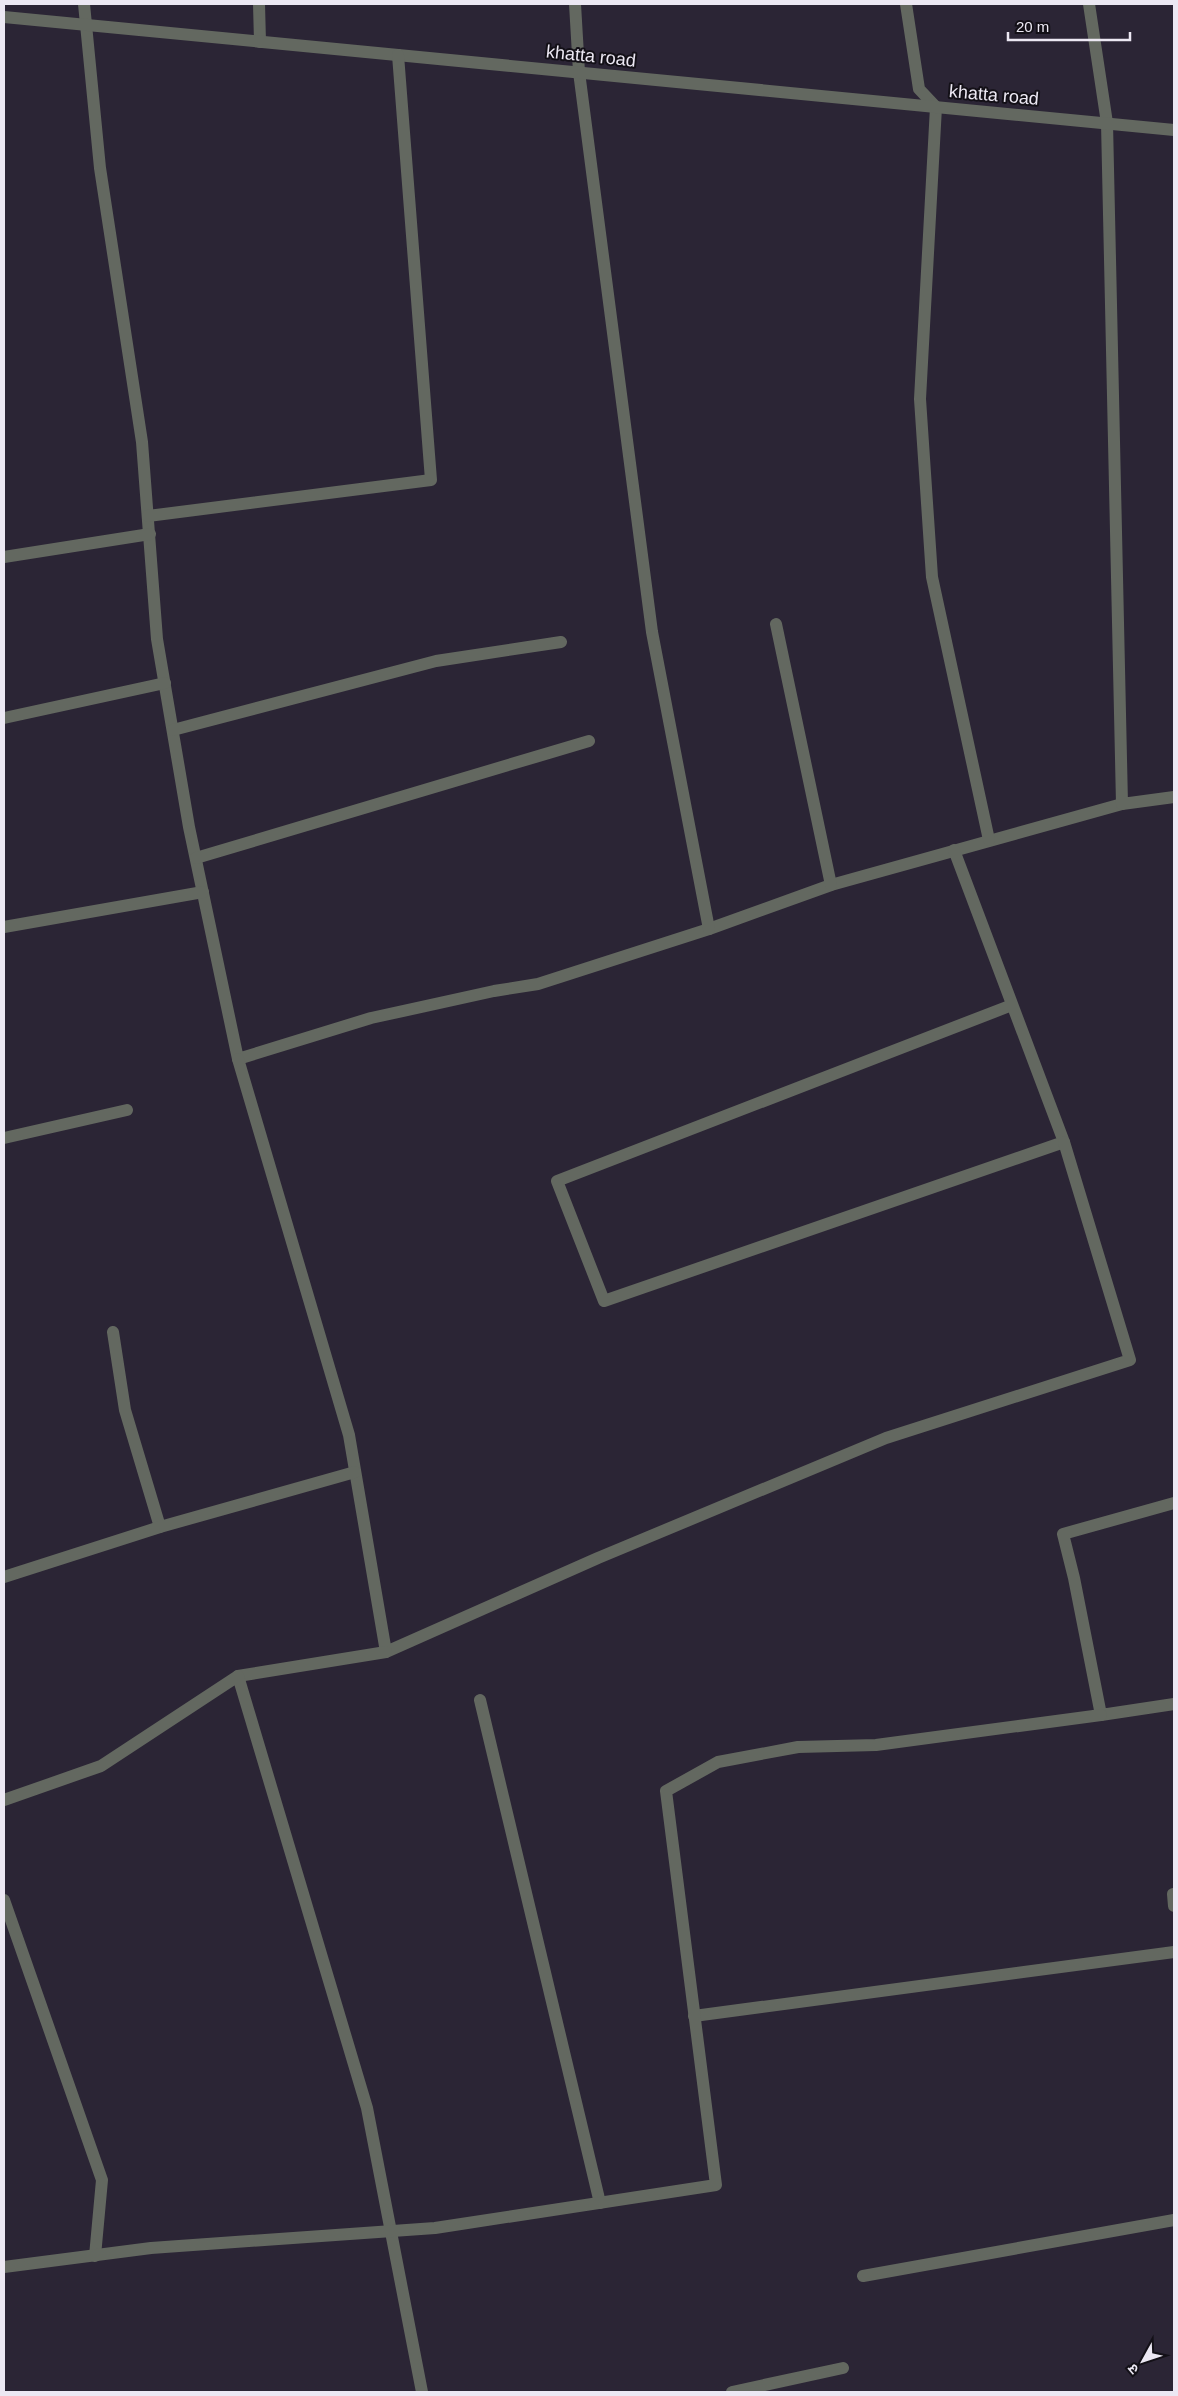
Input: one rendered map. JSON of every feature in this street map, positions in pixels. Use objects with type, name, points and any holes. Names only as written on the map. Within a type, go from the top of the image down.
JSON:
[{"type":"street","points":[[84,4],[100,168],[142,442],[157,639],[196,858],[238,1059],[349,1435],[386,1652]]},
{"type":"street","points":[[259,4],[260,42]]},
{"type":"street","points":[[575,4],[579,72],[652,632],[709,929]]},
{"type":"street","points":[[906,4],[919,89],[936,107],[920,399],[932,577],[989,840]]},
{"type":"street","points":[[1089,4],[1107,123],[1122,804]]},
{"type":"street","name":"khatta road","points":[[4,17],[1174,130]]},
{"type":"street","points":[[148,516],[431,480],[398,55]]},
{"type":"street","points":[[4,557],[150,534]]},
{"type":"street","points":[[776,624],[831,885]]},
{"type":"street","points":[[173,730],[436,661],[561,642]]},
{"type":"street","points":[[4,718],[165,683]]},
{"type":"street","points":[[196,858],[589,741]]},
{"type":"street","points":[[238,1059],[371,1018],[494,991],[538,984],[709,929],[831,885],[989,840],[1122,804],[1172,801]]},
{"type":"street","points":[[4,1800],[101,1766],[238,1676],[386,1652],[598,1558],[886,1438],[1130,1360],[1064,1142],[954,850]]},
{"type":"street","points":[[4,927],[203,892]]},
{"type":"street","points":[[1012,1005],[557,1181],[604,1301],[1064,1142]]},
{"type":"street","points":[[4,1138],[127,1110]]},
{"type":"street","points":[[113,1332],[124,1410],[160,1527]]},
{"type":"street","points":[[4,1574],[160,1527],[355,1472]]},
{"type":"street","points":[[1101,1715],[1074,1578],[1062,1534],[1174,1503]]},
{"type":"street","points":[[238,1676],[367,2108],[422,2392]]},
{"type":"street","points":[[480,1700],[600,2203]]},
{"type":"street","points":[[4,2267],[151,2248],[435,2228],[716,2185],[666,1791],[718,1762],[798,1747],[876,1745],[1174,1704]]},
{"type":"street","points":[[4,1900],[102,2180],[95,2256]]},
{"type":"street","points":[[694,2016],[1174,1952]]},
{"type":"street","points":[[863,2276],[1174,2220]]},
{"type":"street","points":[[732,2392],[843,2368]]}]
